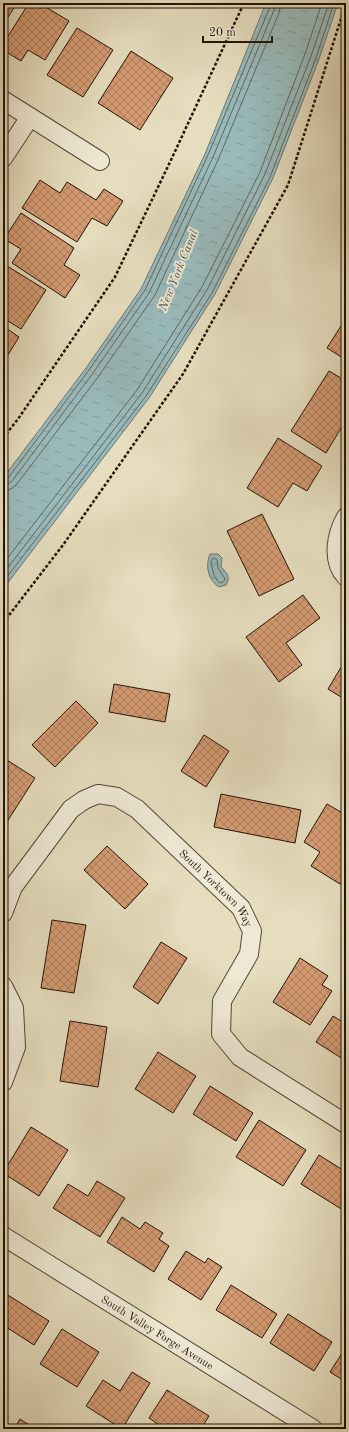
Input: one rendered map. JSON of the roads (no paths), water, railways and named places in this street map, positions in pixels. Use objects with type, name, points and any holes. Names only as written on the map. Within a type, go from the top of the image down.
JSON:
[{"type":"street","points":[[3,100],[100,161]]},
{"type":"street","points":[[3,158],[30,117]]},
{"type":"street","points":[[346,517],[336,540],[337,558],[346,577]]},
{"type":"street","name":"South Yorktown Way","points":[[3,913],[13,887],[71,809],[84,800],[98,794],[117,797],[137,809],[241,908],[252,931],[249,954],[222,1001],[221,1034],[240,1057],[346,1124]]},
{"type":"street","points":[[3,986],[14,1008],[16,1047],[3,1082]]},
{"type":"street","name":"South Valley Forge Avenue","points":[[3,1236],[313,1429]]},
{"type":"water","name":"New York Canal","points":[[266,3],[338,3],[319,59],[273,178],[215,294],[149,398],[3,589],[3,478],[86,368],[141,289],[205,154]]},
{"type":"water","points":[[210,554],[218,554],[222,558],[221,567],[227,573],[228,577],[226,585],[219,587],[212,581],[208,572],[208,559]]}]
